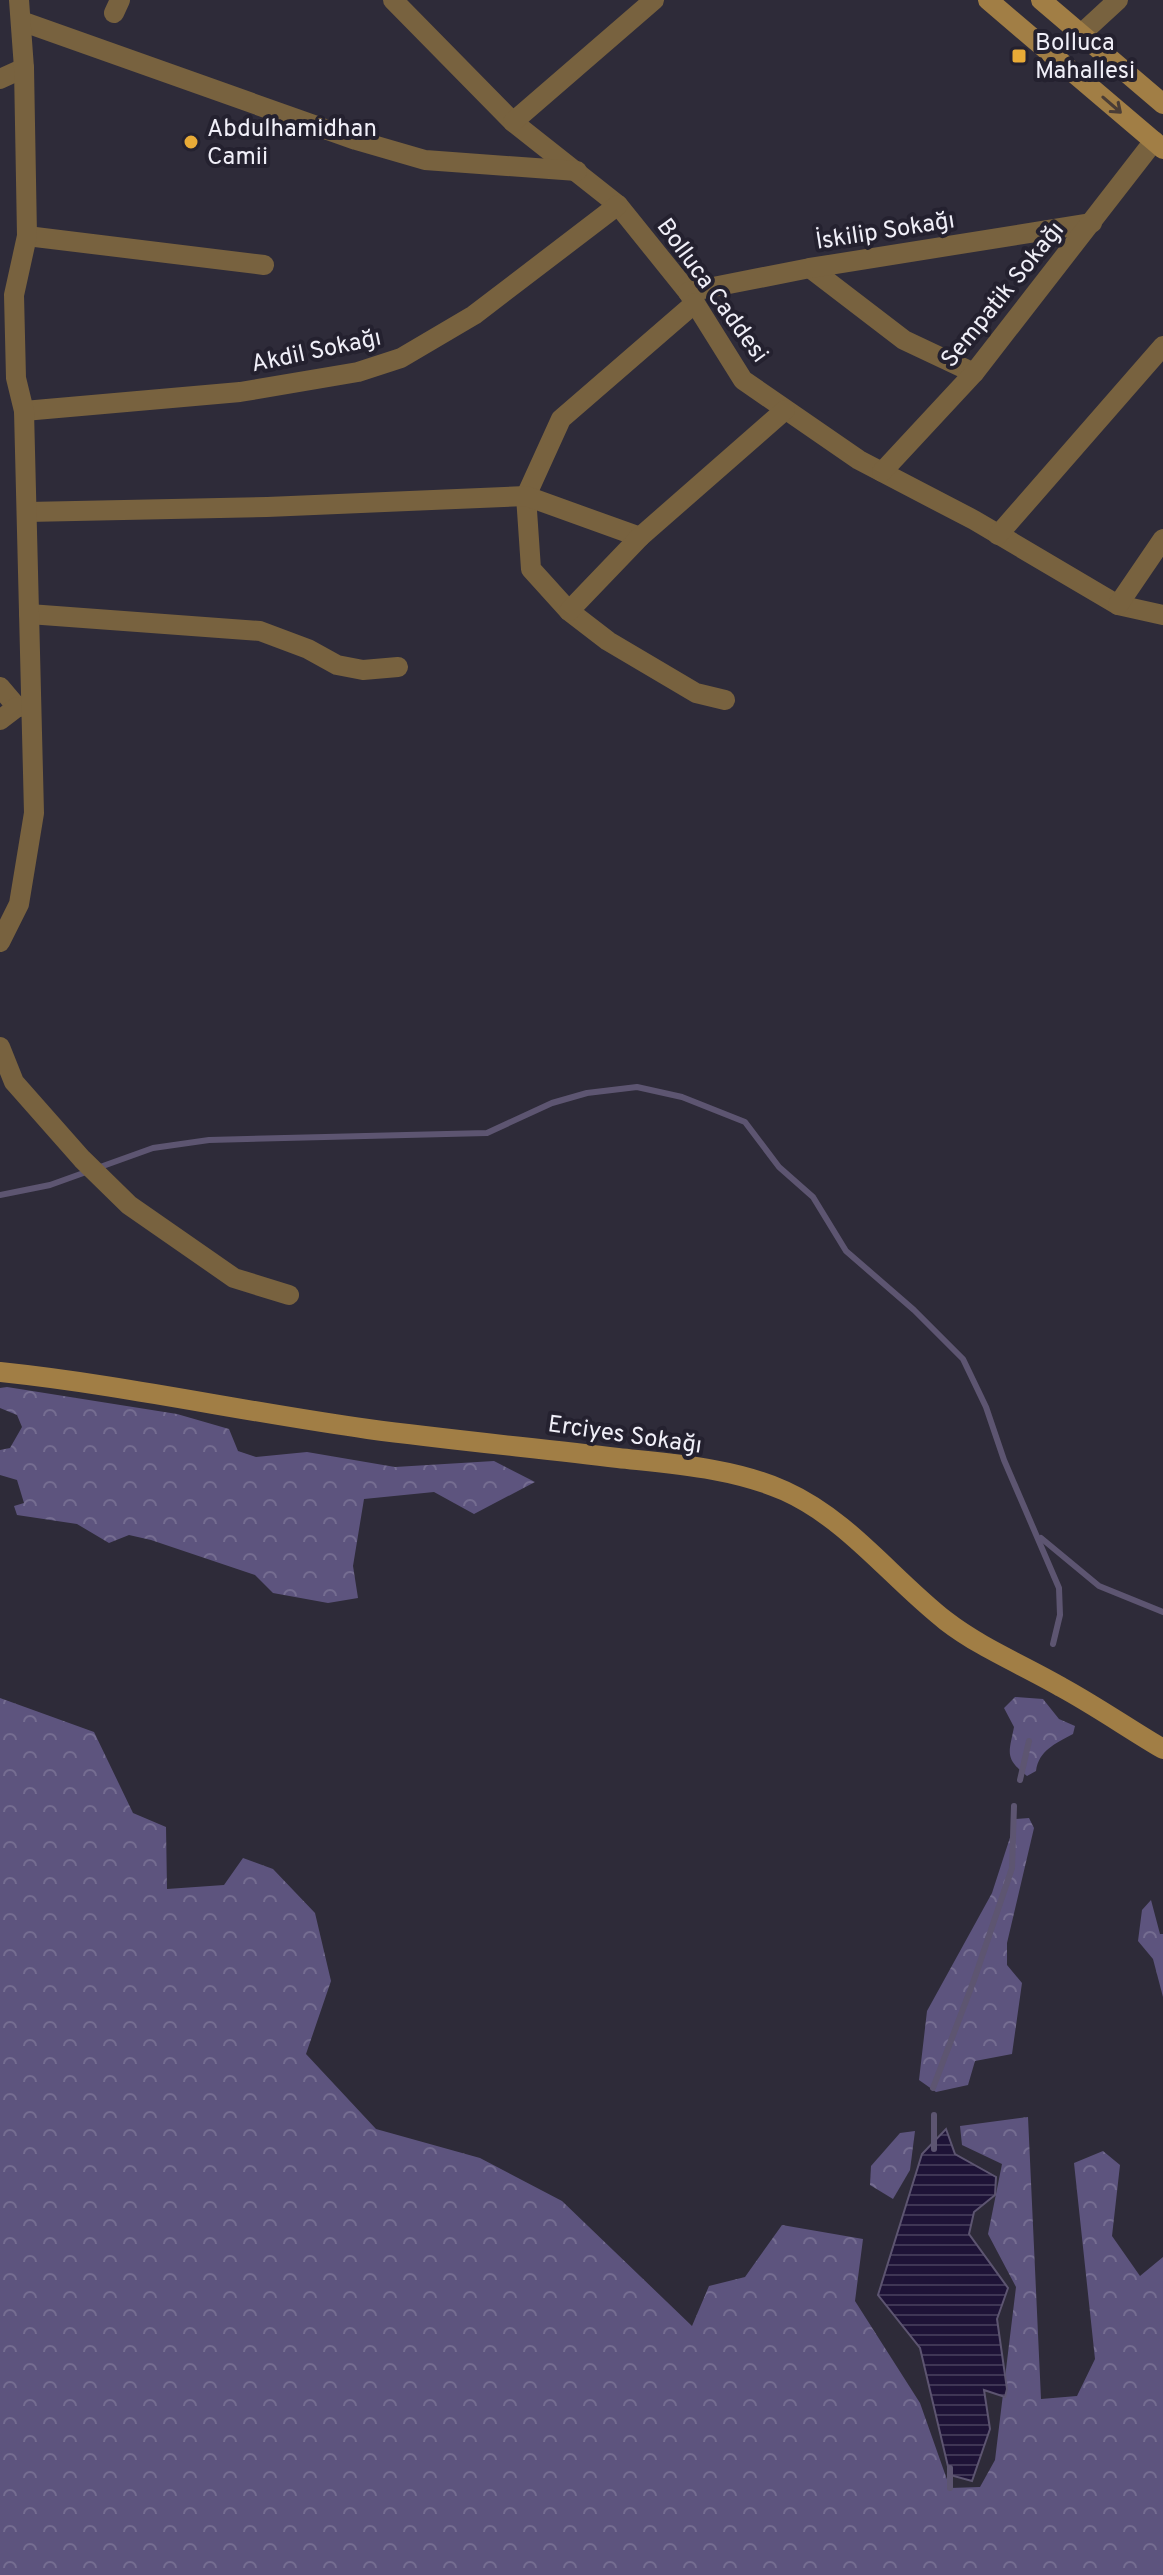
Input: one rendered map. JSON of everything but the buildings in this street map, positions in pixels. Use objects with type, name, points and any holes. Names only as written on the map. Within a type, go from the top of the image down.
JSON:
[{"type":"street","points":[[0,942],[19,904],[34,813],[24,706],[29,614],[27,512],[24,411],[16,378],[14,295],[27,236],[24,68],[19,0]]},
{"type":"street","name":"Bolluca Caddesi","points":[[393,0],[513,122],[618,205],[692,298],[743,380],[859,460],[998,535],[1118,605],[1163,615]]},
{"type":"street","points":[[513,122],[654,0]]},
{"type":"street","points":[[988,0],[1158,145]]},
{"type":"street","points":[[1041,0],[1163,104]]},
{"type":"street","points":[[1081,34],[1118,0]]},
{"type":"street","points":[[21,21],[356,140],[425,160],[578,171]]},
{"type":"street","points":[[0,79],[24,68]]},
{"type":"street","name":"Sempatik Sokağı","points":[[882,472],[974,373],[1158,145]]},
{"type":"street","name":"Akdil Sokağı","points":[[24,411],[240,392],[358,372],[387,363],[474,315],[618,205]]},
{"type":"street","name":"İskilip Sokağı","points":[[692,298],[810,268],[1092,223]]},
{"type":"street","points":[[27,236],[264,265]]},
{"type":"street","points":[[810,268],[904,340],[974,373]]},
{"type":"street","points":[[692,298],[561,419],[526,496],[531,569],[569,611],[608,641],[696,693],[725,700]]},
{"type":"street","points":[[998,535],[1163,346]]},
{"type":"street","points":[[569,611],[640,537],[785,410]]},
{"type":"street","points":[[27,512],[267,507],[526,496],[640,537]]},
{"type":"street","points":[[1118,605],[1163,539]]},
{"type":"street","points":[[29,614],[260,631],[308,649],[337,665],[363,670],[398,667]]},
{"type":"street","points":[[0,687],[24,706]]},
{"type":"street","points":[[0,720],[24,706]]},
{"type":"street","points":[[0,1047],[14,1082],[82,1159],[129,1205],[234,1278],[289,1295]]},
{"type":"street","name":"Erciyes Sokağı","points":[[0,1372],[155,1393],[368,1429],[673,1464],[742,1477],[783,1490],[820,1509],[947,1622],[1163,1749]]},
{"type":"green space","points":[[0,1388],[177,1414],[229,1429],[238,1451],[256,1457],[307,1452],[395,1467],[494,1461],[535,1482],[474,1514],[434,1492],[364,1499],[353,1566],[358,1598],[328,1603],[273,1593],[255,1575],[151,1540],[129,1535],[109,1543],[77,1524],[17,1515],[14,1506],[24,1503],[17,1480],[0,1475],[0,1450],[10,1448],[22,1427],[17,1415],[0,1408]]},
{"type":"green space","points":[[1015,1697],[1043,1699],[1059,1719],[1075,1726],[1073,1734],[1049,1748],[1036,1771],[1027,1776],[1010,1754],[1014,1727],[1004,1708]]},
{"type":"green space","points":[[0,1698],[94,1732],[133,1813],[166,1827],[167,1889],[224,1885],[243,1858],[273,1869],[315,1913],[331,1981],[306,2054],[376,2129],[480,2158],[562,2201],[692,2326],[709,2286],[745,2277],[782,2225],[863,2239],[855,2301],[920,2403],[950,2488],[980,2487],[995,2460],[1016,2287],[988,2234],[1002,2164],[962,2145],[960,2126],[1028,2117],[1041,2399],[1077,2396],[1095,2359],[1074,2163],[1103,2151],[1120,2165],[1112,2236],[1140,2276],[1163,2257],[1163,2575],[0,2575]]},
{"type":"green space","points":[[1029,1818],[1034,1828],[1007,1943],[1007,1965],[1022,1983],[1012,2054],[975,2061],[968,2085],[936,2092],[919,2080],[927,2011],[992,1893],[1016,1819]]},
{"type":"green space","points":[[1151,1900],[1160,1934],[1163,1934],[1163,1997],[1153,1959],[1138,1941],[1142,1910]]},
{"type":"green space","points":[[915,2131],[910,2170],[893,2199],[870,2185],[871,2166],[900,2133]]},
{"type":"shaded area","points":[[946,2129],[955,2154],[996,2177],[995,2195],[974,2212],[969,2234],[1008,2288],[997,2319],[1007,2389],[1005,2397],[984,2390],[990,2429],[972,2481],[950,2475],[920,2348],[878,2295],[922,2154]]},
{"type":"waterway","points":[[0,1195],[50,1185],[153,1148],[209,1140],[487,1133],[552,1103],[587,1093],[637,1087],[682,1097],[745,1122],[779,1167],[813,1197],[846,1251],[914,1310],[963,1359],[986,1407],[1004,1460],[1059,1588],[1060,1615],[1053,1644]]},
{"type":"waterway","points":[[1041,1538],[1099,1586],[1163,1612]]},
{"type":"waterway","points":[[1020,1780],[1029,1741]]},
{"type":"waterway","points":[[933,2088],[1012,1868],[1014,1806]]},
{"type":"waterway","points":[[934,2115],[934,2149]]},
{"type":"waterway","points":[[950,2468],[950,2488]]},
{"type":"place","name":"Bolluca Mahallesi","points":[[1019,56]]},
{"type":"place","name":"Abdulhamidhan Camii","points":[[191,142]]}]
